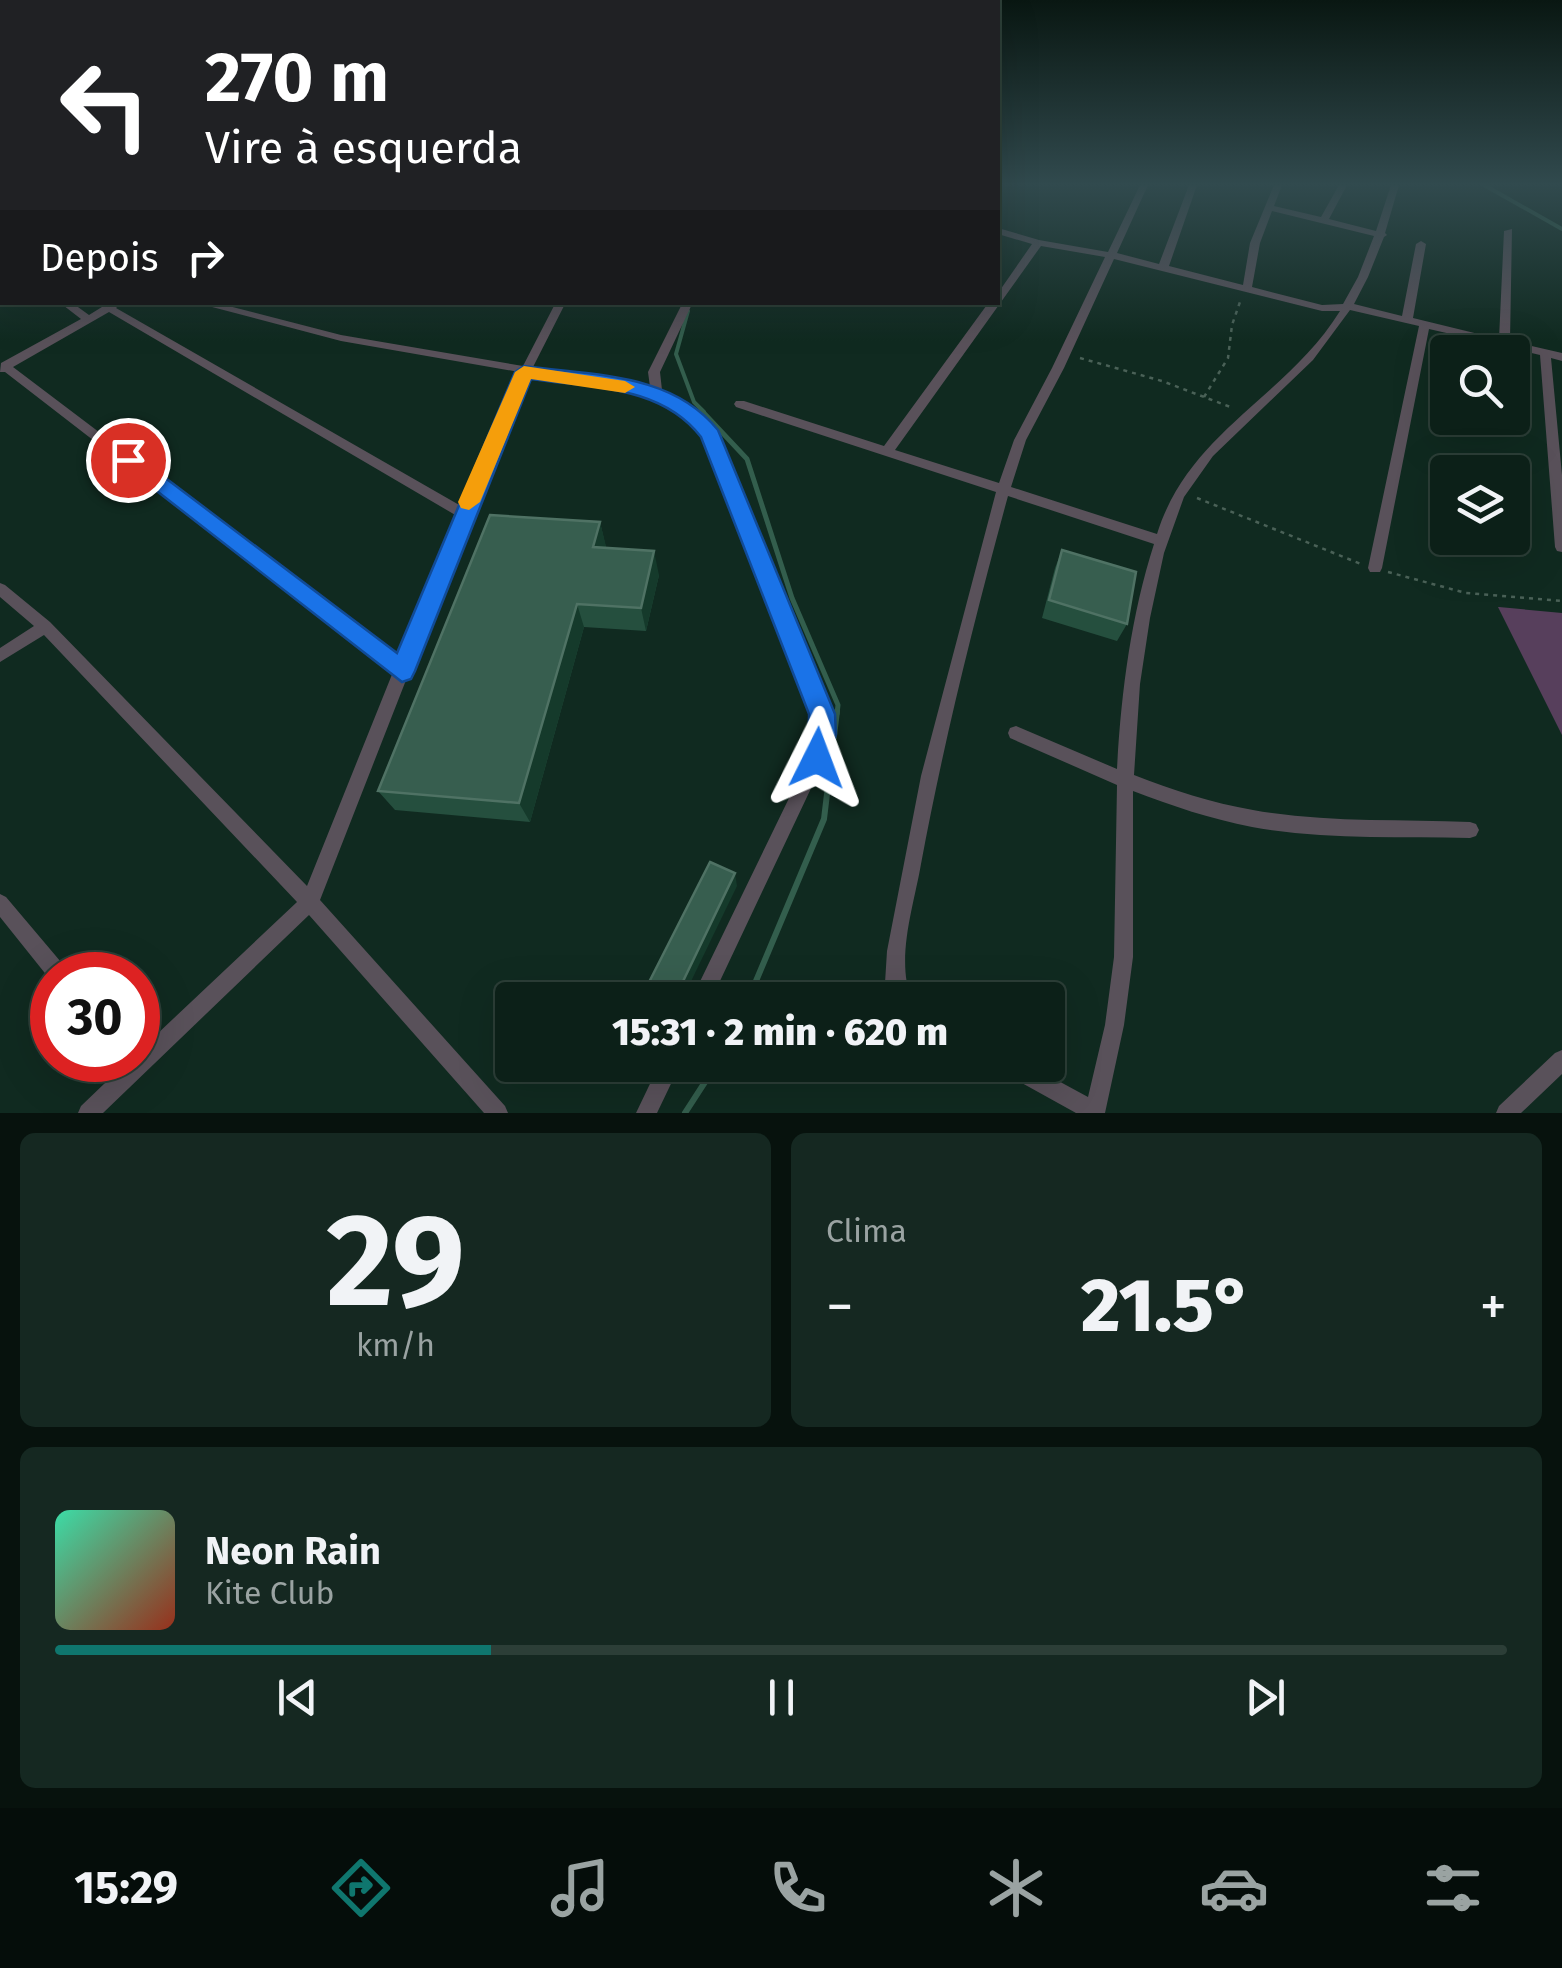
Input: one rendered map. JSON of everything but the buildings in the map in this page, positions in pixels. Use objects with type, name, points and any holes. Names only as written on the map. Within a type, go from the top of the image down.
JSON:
[{"type":"street","points":[[1018,237],[1111,254],[1329,309],[1351,307],[1461,335]]},
{"type":"street","points":[[894,982],[896,950],[930,776],[1003,492],[1020,440],[1119,237]]},
{"type":"street","points":[[1163,268],[1174,237]]},
{"type":"street","points":[[1247,289],[1258,237]]},
{"type":"street","points":[[1040,1082],[1095,1112],[1112,1041],[1125,938],[1125,781],[1131,697],[1168,519],[1190,478],[1229,430],[1310,358],[1351,307],[1381,237]]},
{"type":"street","points":[[1505,335],[1509,237]]},
{"type":"street","points":[[1000,295],[1038,243]]},
{"type":"street","points":[[1407,320],[1421,244]]},
{"type":"street","points":[[68,305],[89,320]]},
{"type":"street","points":[[402,671],[3,368],[114,305],[464,514]]},
{"type":"street","points":[[218,305],[342,338],[656,392],[693,413],[710,435],[822,714],[823,734],[817,758],[710,982]]},
{"type":"street","points":[[160,1039],[310,902],[464,514],[524,372],[560,305]]},
{"type":"street","points":[[656,392],[654,372],[687,305]]},
{"type":"street","points":[[887,452],[993,305]]},
{"type":"street","points":[[1376,568],[1425,324]]},
{"type":"street","points":[[1530,352],[1562,357]]},
{"type":"street","points":[[1546,354],[1562,547]]},
{"type":"street","points":[[740,404],[1162,541]]},
{"type":"street","points":[[0,589],[45,626],[310,902],[498,1113]]},
{"type":"street","points":[[0,656],[45,626]]},
{"type":"street","points":[[1016,733],[1125,781],[1225,813],[1470,830]]},
{"type":"street","points":[[0,902],[40,952]]},
{"type":"street","points":[[1506,1113],[1562,1060]]},
{"type":"street","points":[[88,1113],[116,1082]]},
{"type":"street","points":[[646,1113],[662,1082]]},
{"type":"path","points":[[1204,397],[1228,358],[1232,325],[1247,289]]},
{"type":"path","points":[[1064,352],[1250,415]]},
{"type":"shaded area","points":[[1498,607],[1562,613],[1562,735]]},
{"type":"waterway","points":[[688,311],[676,354],[694,402],[704,412]]},
{"type":"waterway","points":[[701,410],[747,459],[792,598],[838,705],[837,714]]},
{"type":"waterway","points":[[756,982],[824,819],[837,711]]},
{"type":"waterway","points":[[685,1113],[705,1082]]},
{"type":"slow traffic","points":[[469,502],[524,372],[625,387]]},
{"type":"route","points":[[128,460],[402,671],[524,372],[656,392],[693,413],[710,435],[822,714],[823,734],[817,758]]}]
